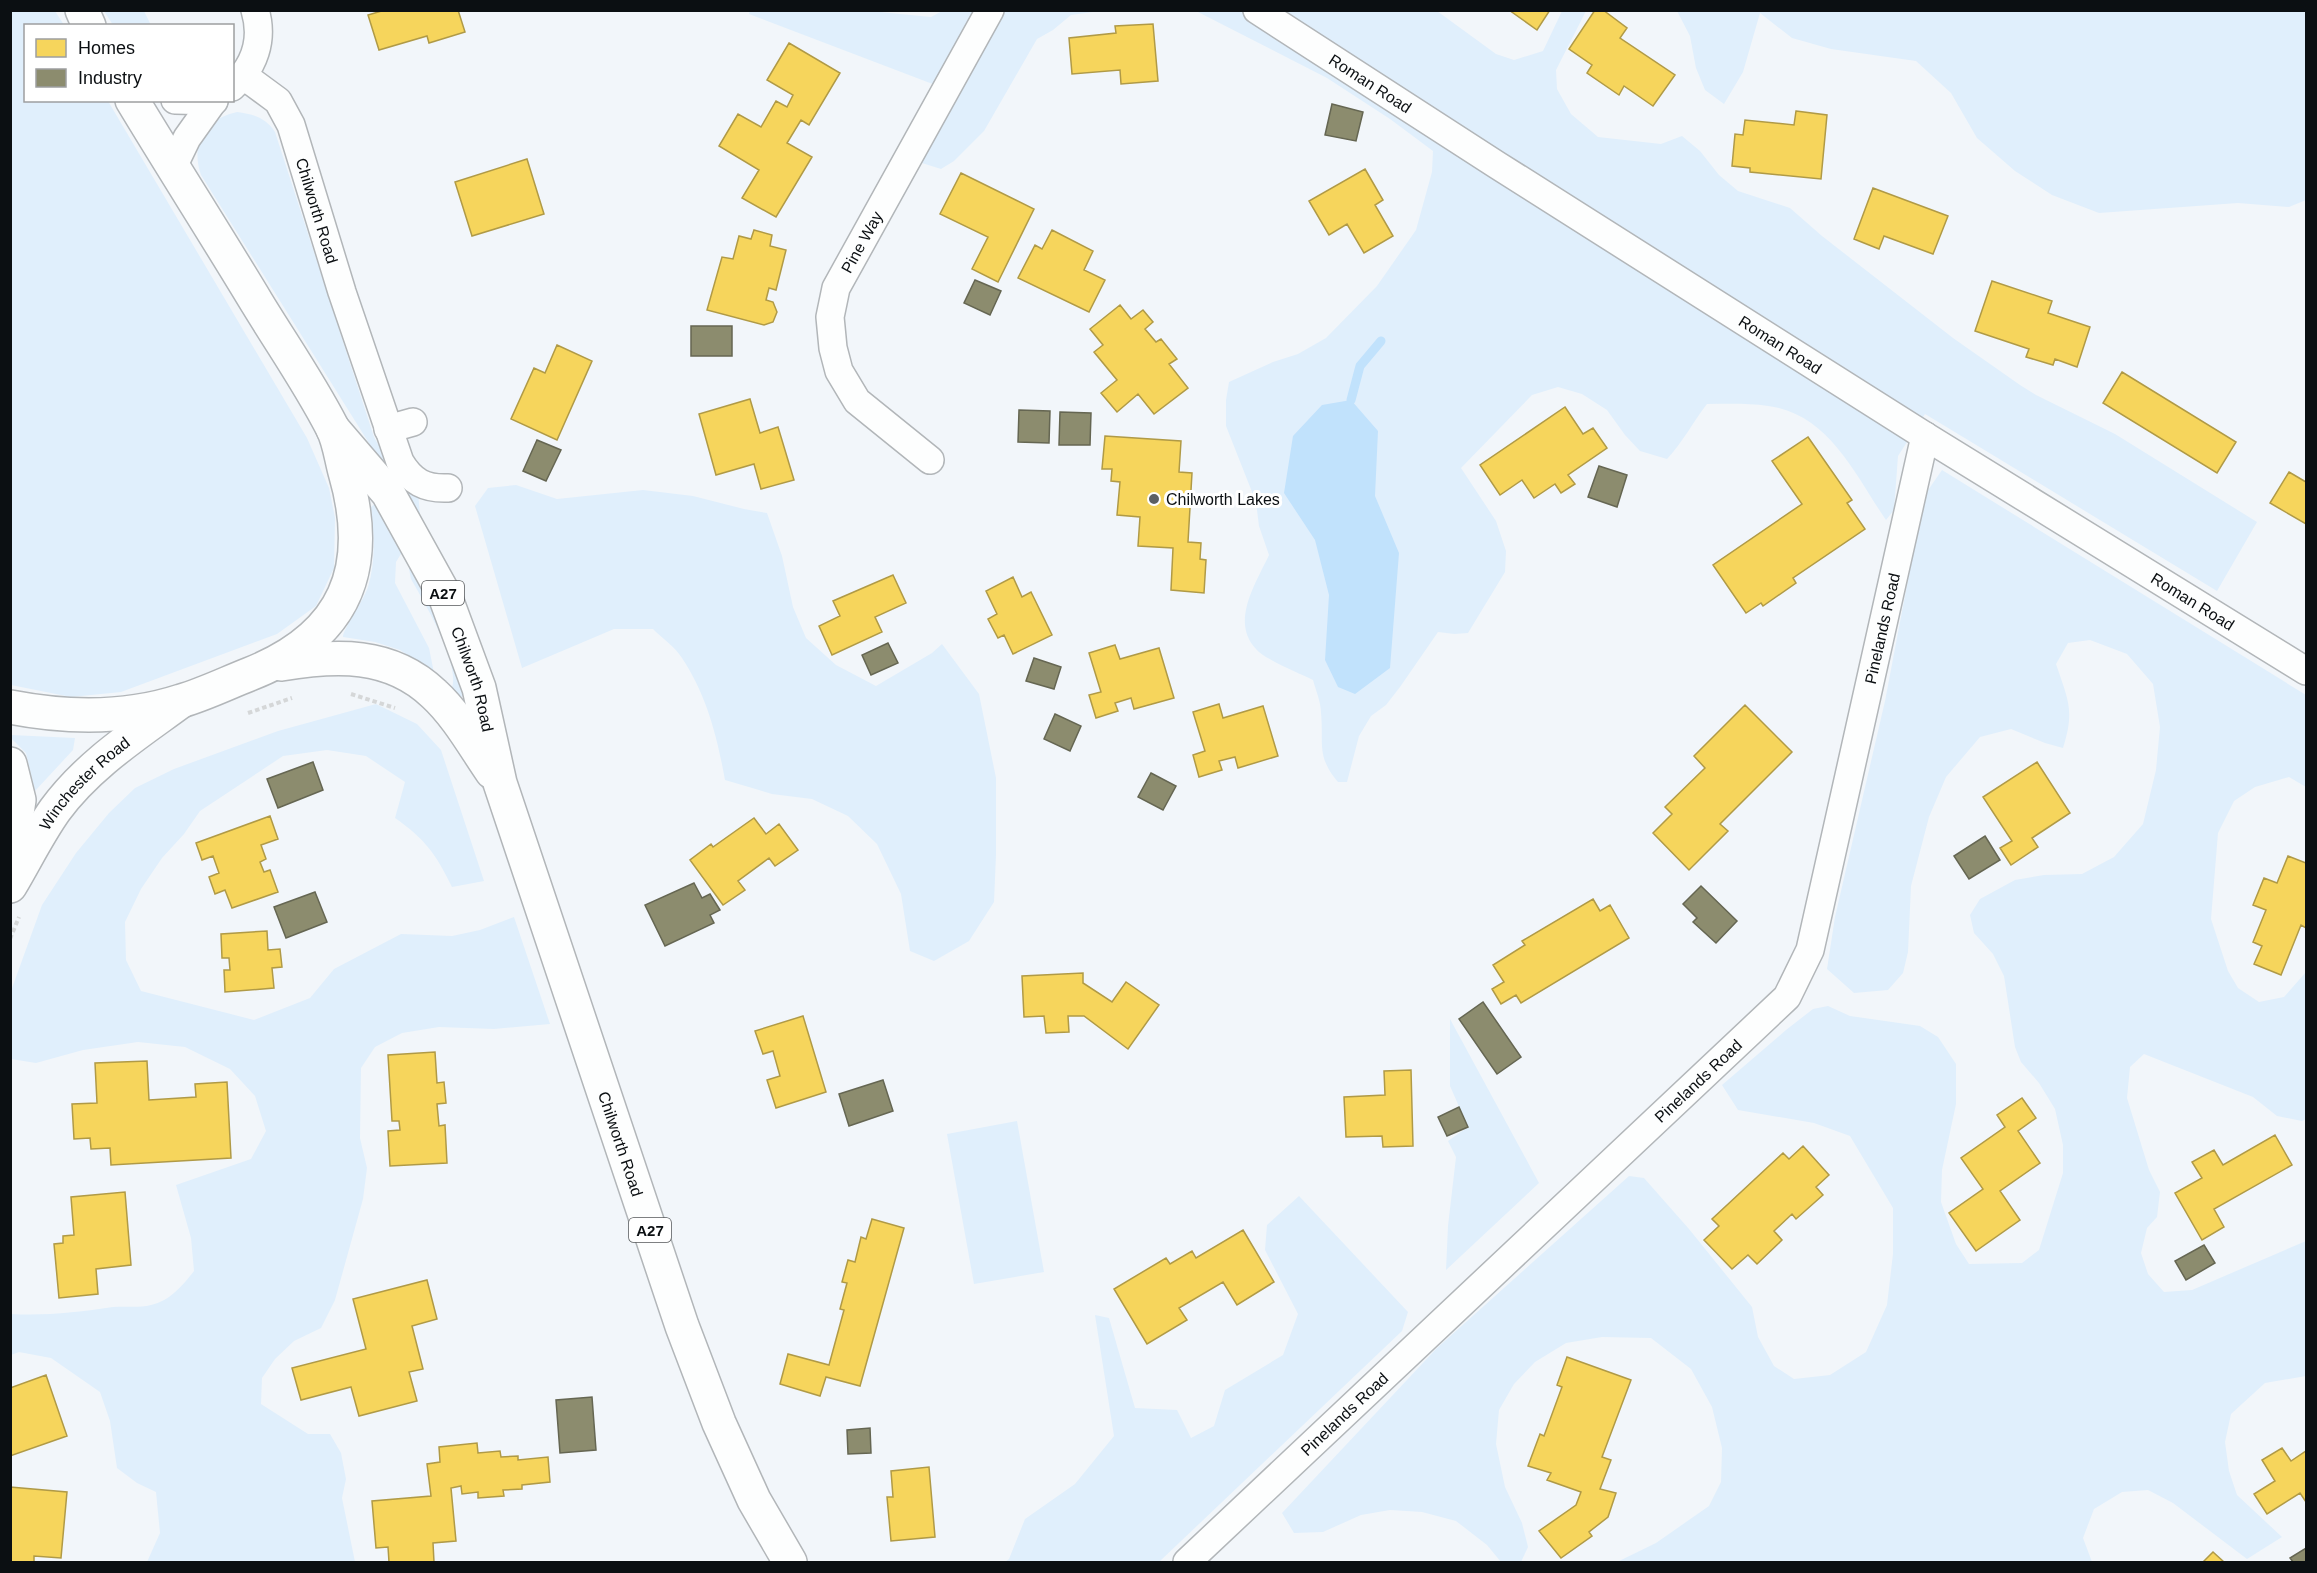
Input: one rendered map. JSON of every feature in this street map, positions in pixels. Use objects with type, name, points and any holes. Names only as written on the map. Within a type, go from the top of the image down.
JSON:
[{"type":"main road","points":[[82,10],[88,24]]},
{"type":"main road","name":"A27","points":[[10,707],[48,714],[101,716],[130,713],[180,702],[269,666],[300,647],[319,631],[336,611],[348,588],[355,561],[353,505],[333,429],[133,102]]},
{"type":"main road","name":"Chilworth Road","points":[[333,429],[387,493],[445,596],[479,688],[500,783],[682,1326],[719,1423],[754,1500],[790,1563]]},
{"type":"main road","name":"Chilworth Road","points":[[269,666],[320,657],[342,657],[369,661],[403,673],[434,694],[500,783]]},
{"type":"main road","name":"Winchester Road","points":[[10,886],[55,811],[76,785],[104,757],[180,702]]},
{"type":"main road","name":"Winchester Road","points":[[10,764],[19,800],[10,860]]},
{"type":"street","points":[[238,81],[253,61],[257,47],[259,33],[255,10]]},
{"type":"street","name":"Pine Way","points":[[930,460],[857,401],[839,371],[833,348],[830,317],[836,288],[990,10]]},
{"type":"street","name":"Roman Road","points":[[1257,10],[1925,436],[2307,671]]},
{"type":"street","name":"Chilworth Road","points":[[238,81],[278,101],[286,111],[342,291],[401,425],[400,462],[414,481],[430,488],[448,488]]},
{"type":"street","points":[[173,167],[187,138],[213,102]]},
{"type":"street","name":"Pinelands Road","points":[[1187,1563],[1787,997],[1810,950],[1925,436]]},
{"type":"path","points":[[348,693],[404,711]]},
{"type":"path","points":[[245,714],[299,695]]},
{"type":"shaded area","points":[[750,10],[860,10],[931,17],[944,10],[1100,11],[1071,15],[1053,30],[1037,39],[984,131],[954,161],[941,169],[922,163],[951,91],[749,14]]},
{"type":"shaded area","points":[[10,11],[55,11],[63,24],[24,24],[24,102],[109,102],[307,438],[329,488],[335,518],[334,568],[316,606],[277,634],[121,692],[71,697],[11,685]]},
{"type":"shaded area","points":[[104,11],[144,11],[150,24],[112,24]]},
{"type":"shaded area","points":[[1196,11],[1437,11],[1496,54],[1514,60],[1543,51],[1562,11],[1586,11],[1556,70],[1557,89],[1571,114],[1598,137],[1661,144],[1682,136],[1700,151],[1719,175],[1738,191],[1790,208],[1822,236],[1953,338],[2020,385],[2115,434],[2257,522],[2217,591],[1925,414],[1898,456],[1894,510],[1886,520],[1838,449],[1808,421],[1789,411],[1760,405],[1707,404],[1667,459],[1640,451],[1607,410],[1582,394],[1558,387],[1532,395],[1461,468],[1496,521],[1506,551],[1505,572],[1468,633],[1438,632],[1386,705],[1371,716],[1359,736],[1347,782],[1338,782],[1326,765],[1322,749],[1321,709],[1313,680],[1260,653],[1249,638],[1245,627],[1245,615],[1252,590],[1269,555],[1259,526],[1256,502],[1226,426],[1226,400],[1229,382],[1273,362],[1298,354],[1326,338],[1377,286],[1416,230],[1432,172],[1433,151],[1390,119],[1327,78]]},
{"type":"shaded area","points":[[1677,11],[2306,11],[2306,200],[2289,207],[2238,203],[2099,213],[2052,195],[2015,171],[1977,138],[1951,93],[1916,61],[1831,49],[1792,38],[1760,13],[1743,72],[1724,104],[1705,90],[1696,68],[1690,36]]},
{"type":"shaded area","points":[[237,112],[259,118],[268,123],[275,132],[374,437],[397,478],[418,492],[420,515],[418,525],[201,175],[197,153],[203,134],[216,120]]},
{"type":"shaded area","points":[[1942,470],[2306,695],[2306,787],[2289,777],[2255,787],[2234,801],[2218,833],[2211,919],[2228,971],[2238,988],[2259,1002],[2284,997],[2306,972],[2306,1119],[2302,1121],[2277,1116],[2253,1097],[2144,1054],[2130,1067],[2127,1098],[2149,1170],[2160,1192],[2157,1217],[2147,1228],[2141,1253],[2148,1274],[2164,1292],[2192,1290],[2306,1241],[2306,1376],[2265,1383],[2231,1414],[2225,1442],[2229,1471],[2237,1495],[2282,1537],[2247,1559],[2173,1503],[2148,1490],[2122,1492],[2094,1509],[2083,1538],[2092,1562],[1617,1562],[1656,1543],[1709,1506],[1721,1482],[1722,1448],[1712,1407],[1691,1369],[1651,1338],[1602,1337],[1566,1343],[1535,1362],[1514,1384],[1499,1410],[1496,1444],[1505,1487],[1522,1523],[1528,1547],[1521,1562],[1501,1562],[1487,1545],[1456,1521],[1422,1512],[1390,1510],[1361,1515],[1323,1532],[1294,1533],[1282,1513],[1437,1348],[1629,1176],[1644,1178],[1752,1307],[1758,1337],[1774,1366],[1794,1379],[1830,1375],[1866,1352],[1887,1305],[1893,1254],[1893,1208],[1850,1136],[1814,1123],[1738,1110],[1722,1085],[1813,1009],[1828,1006],[1850,1016],[1920,1026],[1938,1037],[1956,1064],[1956,1104],[1942,1170],[1941,1202],[1956,1244],[1969,1264],[2022,1263],[2039,1250],[2063,1173],[2063,1145],[2055,1109],[2039,1083],[2021,1062],[2015,1047],[2004,976],[1993,954],[1974,933],[1970,915],[1980,899],[2015,880],[2044,875],[2082,874],[2114,857],[2143,824],[2156,770],[2160,727],[2153,684],[2127,654],[2090,640],[2068,643],[2056,664],[2069,705],[2069,724],[2063,748],[2011,729],[1980,737],[1946,777],[1929,817],[1911,886],[1908,952],[1903,973],[1888,990],[1854,993],[1827,969],[1835,917],[1885,701],[1924,496]]},
{"type":"shaded area","points":[[516,485],[557,499],[643,490],[693,496],[767,513],[782,556],[793,607],[806,638],[836,665],[876,686],[932,653],[942,644],[979,694],[996,778],[994,902],[969,941],[934,961],[910,951],[901,894],[877,844],[848,816],[812,799],[772,794],[725,780],[714,732],[691,672],[672,646],[653,629],[614,629],[522,668],[475,506],[488,488]]},
{"type":"shaded area","points":[[376,503],[404,549],[396,562],[395,583],[429,648],[434,673],[400,650],[375,642],[343,637],[366,593],[371,577],[374,547],[371,507]]},
{"type":"shaded area","points":[[411,562],[420,576],[468,693],[459,698],[452,688],[451,663],[446,648],[411,579],[409,569]]},
{"type":"shaded area","points":[[376,704],[417,724],[441,750],[484,881],[452,887],[429,848],[395,818],[405,782],[366,756],[327,750],[283,756],[200,811],[184,834],[162,858],[141,889],[125,922],[126,960],[141,991],[254,1020],[310,998],[334,969],[401,934],[452,936],[480,930],[514,917],[550,1024],[494,1029],[439,1027],[402,1033],[375,1047],[361,1068],[360,1138],[367,1168],[363,1199],[335,1300],[321,1328],[294,1341],[275,1359],[262,1378],[261,1404],[308,1434],[330,1434],[341,1453],[346,1479],[342,1498],[355,1562],[147,1562],[160,1533],[156,1492],[137,1483],[117,1468],[110,1421],[100,1392],[51,1358],[19,1352],[11,1355],[11,1314],[50,1314],[151,1305],[170,1296],[194,1271],[191,1238],[176,1185],[251,1159],[266,1131],[255,1096],[230,1069],[185,1047],[138,1042],[83,1050],[36,1063],[11,1059],[11,991],[42,905],[76,853],[109,813],[135,788],[174,769],[278,731]]},
{"type":"shaded area","points":[[11,735],[75,738],[73,750],[35,791],[26,753],[11,738]]},
{"type":"shaded area","points":[[1450,1019],[1539,1183],[1446,1270],[1448,1226],[1456,1157],[1448,1141],[1468,1127],[1450,1086]]},
{"type":"shaded area","points":[[1017,1121],[1044,1272],[974,1284],[947,1134]]},
{"type":"shaded area","points":[[1299,1196],[1408,1312],[1402,1331],[1159,1562],[1005,1562],[1009,1559],[1025,1519],[1075,1484],[1114,1436],[1095,1315],[1109,1318],[1135,1408],[1177,1410],[1191,1438],[1214,1426],[1225,1390],[1283,1355],[1298,1314],[1265,1250],[1267,1225]]},
{"type":"water","points":[[1351,400],[1378,431],[1375,496],[1399,553],[1390,668],[1355,694],[1338,687],[1325,660],[1329,595],[1315,540],[1284,493],[1293,436],[1322,405]]},
{"type":"building: Homes","points":[[385,10],[458,10],[465,32],[429,43],[427,36],[379,50],[368,15]]},
{"type":"building: Homes","points":[[1509,10],[1550,10],[1537,30]]},
{"type":"building: Homes","points":[[1595,10],[1603,10],[1627,28],[1620,38],[1675,75],[1653,106],[1624,86],[1619,95],[1587,73],[1592,65],[1569,49]]},
{"type":"building: Homes","points":[[1153,24],[1158,81],[1121,84],[1120,70],[1072,74],[1069,38],[1116,33],[1115,26]]},
{"type":"building: Homes","points":[[789,43],[840,73],[809,125],[801,120],[787,143],[812,157],[776,217],[742,198],[759,170],[719,146],[738,114],[761,127],[776,101],[787,107],[793,95],[767,80]]},
{"type":"building: Homes","points":[[1796,111],[1827,115],[1821,179],[1750,172],[1750,168],[1732,166],[1735,134],[1743,135],[1745,120],[1794,125]]},
{"type":"building: Homes","points":[[527,159],[544,214],[472,236],[455,182]]},
{"type":"building: Homes","points":[[1365,169],[1383,200],[1375,205],[1393,236],[1364,253],[1347,224],[1329,235],[1309,201]]},
{"type":"building: Homes","points":[[961,173],[1034,209],[998,282],[972,269],[988,237],[940,214]]},
{"type":"building: Homes","points":[[1873,188],[1948,216],[1933,254],[1884,236],[1879,249],[1854,239]]},
{"type":"building: Homes","points":[[754,230],[772,235],[770,246],[786,250],[776,290],[769,288],[766,300],[773,302],[777,312],[773,322],[764,325],[707,310],[722,257],[733,259],[739,236],[751,239]]},
{"type":"building: Homes","points":[[1052,230],[1093,251],[1084,270],[1105,280],[1089,312],[1018,278],[1035,245],[1042,249]]},
{"type":"building: Homes","points":[[1992,281],[2052,301],[2048,313],[2090,327],[2077,367],[2055,359],[2053,365],[2026,357],[2029,349],[1975,331]]},
{"type":"building: Homes","points":[[1120,305],[1131,319],[1143,310],[1153,322],[1145,329],[1156,342],[1161,339],[1177,359],[1169,364],[1188,388],[1154,414],[1138,394],[1117,412],[1101,393],[1117,380],[1094,352],[1103,345],[1090,329]]},
{"type":"building: Homes","points":[[557,345],[592,361],[557,440],[511,419],[534,368],[545,373]]},
{"type":"building: Homes","points":[[2122,372],[2236,442],[2217,473],[2103,403]]},
{"type":"building: Homes","points":[[750,399],[760,433],[778,427],[794,480],[761,489],[754,464],[716,475],[699,414]]},
{"type":"building: Homes","points":[[1565,407],[1583,434],[1593,428],[1607,448],[1568,475],[1575,484],[1561,493],[1555,484],[1534,498],[1522,480],[1500,495],[1480,465]]},
{"type":"building: Homes","name":"Chilworth Lakes","points":[[1105,436],[1181,441],[1179,472],[1192,473],[1188,542],[1201,543],[1200,559],[1206,560],[1204,593],[1171,590],[1173,548],[1138,546],[1140,517],[1117,515],[1120,482],[1111,481],[1112,469],[1102,469]]},
{"type":"building: Homes","points":[[1808,437],[1852,500],[1847,503],[1865,529],[1793,578],[1796,583],[1763,606],[1761,603],[1746,613],[1713,565],[1802,504],[1772,461]]},
{"type":"building: Homes","points":[[2289,472],[2306,482],[2306,524],[2270,503]]},
{"type":"building: Homes","points":[[893,575],[906,603],[875,617],[882,632],[832,655],[819,626],[840,616],[833,601]]},
{"type":"building: Homes","points":[[1013,577],[1022,597],[1031,592],[1052,635],[1013,654],[1004,635],[998,638],[988,619],[997,614],[986,591]]},
{"type":"building: Homes","points":[[1115,645],[1120,659],[1159,648],[1174,698],[1134,709],[1131,698],[1115,703],[1118,711],[1096,718],[1089,695],[1101,692],[1089,653]]},
{"type":"building: Homes","points":[[1219,704],[1223,718],[1263,706],[1278,756],[1238,768],[1235,757],[1219,761],[1222,770],[1199,777],[1193,755],[1205,751],[1193,712]]},
{"type":"building: Homes","points":[[1745,705],[1792,752],[1720,824],[1728,831],[1689,870],[1653,833],[1672,814],[1665,807],[1705,768],[1694,756]]},
{"type":"building: Homes","points":[[2037,762],[2070,813],[2032,838],[2038,847],[2011,865],[2000,848],[2012,841],[1983,797]]},
{"type":"building: Homes","points":[[270,816],[278,839],[261,845],[266,859],[260,862],[264,872],[270,870],[278,892],[232,908],[225,890],[215,894],[209,877],[219,873],[213,856],[202,860],[196,843]]},
{"type":"building: Homes","points":[[754,818],[766,834],[779,824],[798,850],[775,866],[769,858],[738,881],[745,890],[723,905],[690,860],[711,844],[713,847]]},
{"type":"building: Homes","points":[[2288,856],[2306,863],[2306,928],[2301,925],[2281,975],[2254,964],[2262,946],[2253,942],[2266,910],[2253,905],[2264,878],[2277,883]]},
{"type":"building: Homes","points":[[1593,899],[1600,911],[1610,905],[1629,938],[1521,1003],[1516,995],[1501,1004],[1492,989],[1504,982],[1493,965],[1525,945],[1522,941]]},
{"type":"building: Homes","points":[[267,931],[268,950],[280,949],[282,967],[272,968],[274,988],[225,992],[224,970],[230,970],[229,958],[222,958],[221,934]]},
{"type":"building: Homes","points":[[1083,973],[1083,983],[1112,1002],[1126,982],[1159,1005],[1128,1049],[1084,1016],[1068,1016],[1069,1032],[1046,1033],[1044,1016],[1024,1017],[1022,976]]},
{"type":"building: Homes","points":[[803,1016],[826,1092],[776,1108],[767,1080],[780,1076],[773,1051],[763,1054],[755,1031]]},
{"type":"building: Homes","points":[[435,1052],[437,1083],[444,1082],[446,1103],[437,1104],[439,1126],[445,1125],[447,1163],[390,1166],[388,1131],[400,1130],[399,1121],[392,1121],[388,1055]]},
{"type":"building: Homes","points":[[147,1061],[149,1100],[196,1097],[195,1084],[227,1082],[231,1158],[111,1165],[110,1148],[91,1149],[90,1138],[74,1139],[72,1104],[97,1103],[95,1063]]},
{"type":"building: Homes","points":[[1411,1070],[1413,1146],[1383,1147],[1382,1136],[1346,1137],[1344,1097],[1385,1095],[1384,1071]]},
{"type":"building: Homes","points":[[2022,1098],[2036,1118],[2018,1131],[2040,1163],[2000,1191],[2020,1220],[1976,1251],[1949,1213],[1983,1189],[1961,1158],[2005,1127],[1997,1115]]},
{"type":"building: Homes","points":[[2275,1135],[2292,1165],[2214,1209],[2224,1227],[2202,1240],[2175,1193],[2202,1178],[2192,1162],[2214,1150],[2223,1165]]},
{"type":"building: Homes","points":[[1803,1146],[1829,1175],[1816,1187],[1823,1195],[1796,1219],[1792,1214],[1774,1231],[1782,1240],[1757,1264],[1748,1255],[1732,1269],[1704,1240],[1719,1226],[1712,1219],[1783,1153],[1789,1159]]},
{"type":"building: Homes","points":[[125,1192],[131,1265],[96,1269],[98,1294],[59,1298],[54,1244],[63,1243],[63,1236],[74,1235],[71,1197]]},
{"type":"building: Homes","points":[[872,1219],[904,1228],[860,1386],[826,1377],[820,1396],[780,1384],[788,1354],[829,1365],[844,1310],[840,1309],[847,1283],[842,1282],[848,1260],[855,1262],[861,1237],[866,1239]]},
{"type":"building: Homes","points":[[1243,1230],[1274,1282],[1237,1305],[1223,1282],[1179,1308],[1187,1320],[1147,1344],[1114,1289],[1166,1258],[1170,1264],[1192,1251],[1196,1258]]},
{"type":"building: Homes","points":[[427,1280],[437,1319],[412,1326],[423,1369],[409,1372],[417,1401],[359,1416],[351,1387],[301,1400],[292,1368],[366,1349],[353,1299]]},
{"type":"building: Homes","points":[[1567,1357],[1631,1380],[1602,1457],[1611,1460],[1600,1489],[1616,1493],[1608,1517],[1589,1532],[1592,1536],[1561,1558],[1539,1531],[1576,1505],[1581,1492],[1547,1480],[1551,1473],[1528,1466],[1540,1434],[1544,1436],[1562,1387],[1557,1385]]},
{"type":"building: Homes","points":[[46,1375],[67,1436],[10,1456],[10,1388]]},
{"type":"building: Homes","points":[[477,1443],[478,1453],[500,1451],[501,1457],[518,1456],[518,1460],[548,1457],[550,1482],[522,1485],[522,1489],[503,1490],[504,1496],[478,1498],[478,1492],[462,1494],[461,1486],[451,1488],[456,1541],[433,1543],[434,1562],[389,1562],[388,1547],[376,1548],[372,1501],[431,1496],[427,1464],[440,1462],[439,1447]]},
{"type":"building: Homes","points":[[2282,1448],[2291,1461],[2306,1451],[2306,1502],[2300,1493],[2267,1514],[2254,1494],[2275,1481],[2262,1460]]},
{"type":"building: Homes","points":[[929,1467],[935,1537],[891,1541],[887,1497],[893,1497],[891,1471]]},
{"type":"building: Homes","points":[[10,1487],[67,1492],[61,1558],[34,1556],[34,1562],[10,1562]]},
{"type":"building: Homes","points":[[2213,1552],[2224,1562],[2203,1562]]},
{"type":"building: Industry","points":[[1332,104],[1363,112],[1356,141],[1325,135]]},
{"type":"building: Industry","points":[[975,280],[1001,291],[990,315],[964,303]]},
{"type":"building: Industry","points":[[691,326],[732,326],[732,356],[691,356]]},
{"type":"building: Industry","points":[[1019,410],[1050,411],[1049,443],[1018,442]]},
{"type":"building: Industry","points":[[1060,412],[1091,413],[1090,445],[1059,445]]},
{"type":"building: Industry","points":[[537,440],[561,450],[546,481],[523,471]]},
{"type":"building: Industry","points":[[1599,466],[1627,475],[1617,507],[1588,497]]},
{"type":"building: Industry","points":[[888,643],[898,663],[871,675],[862,655]]},
{"type":"building: Industry","points":[[1034,658],[1061,667],[1054,689],[1026,681]]},
{"type":"building: Industry","points":[[1055,714],[1081,726],[1070,751],[1044,739]]},
{"type":"building: Industry","points":[[313,762],[323,790],[278,808],[267,779]]},
{"type":"building: Industry","points":[[1151,773],[1176,786],[1163,810],[1138,797]]},
{"type":"building: Industry","points":[[1985,836],[2000,860],[1969,879],[1954,856]]},
{"type":"building: Industry","points":[[694,883],[702,898],[710,894],[720,910],[710,915],[714,923],[665,946],[645,905]]},
{"type":"building: Industry","points":[[1701,886],[1737,921],[1716,943],[1693,922],[1697,918],[1683,904]]},
{"type":"building: Industry","points":[[315,892],[327,922],[286,938],[274,907]]},
{"type":"building: Industry","points":[[1483,1002],[1521,1057],[1497,1074],[1459,1019]]},
{"type":"building: Industry","points":[[883,1080],[893,1111],[849,1126],[839,1094]]},
{"type":"building: Industry","points":[[1459,1107],[1468,1127],[1447,1136],[1438,1117]]},
{"type":"building: Industry","points":[[2204,1245],[2215,1263],[2186,1280],[2175,1261]]},
{"type":"building: Industry","points":[[592,1397],[596,1450],[560,1453],[556,1400]]},
{"type":"building: Industry","points":[[870,1428],[871,1453],[848,1454],[847,1430]]},
{"type":"building: Industry","points":[[2306,1548],[2306,1562],[2293,1562],[2290,1558]]},
{"type":"waterway","points":[[1351,400],[1360,366],[1381,341]]},
{"type":"place","name":"Chilworth Lakes","points":[[1154,499]]}]
